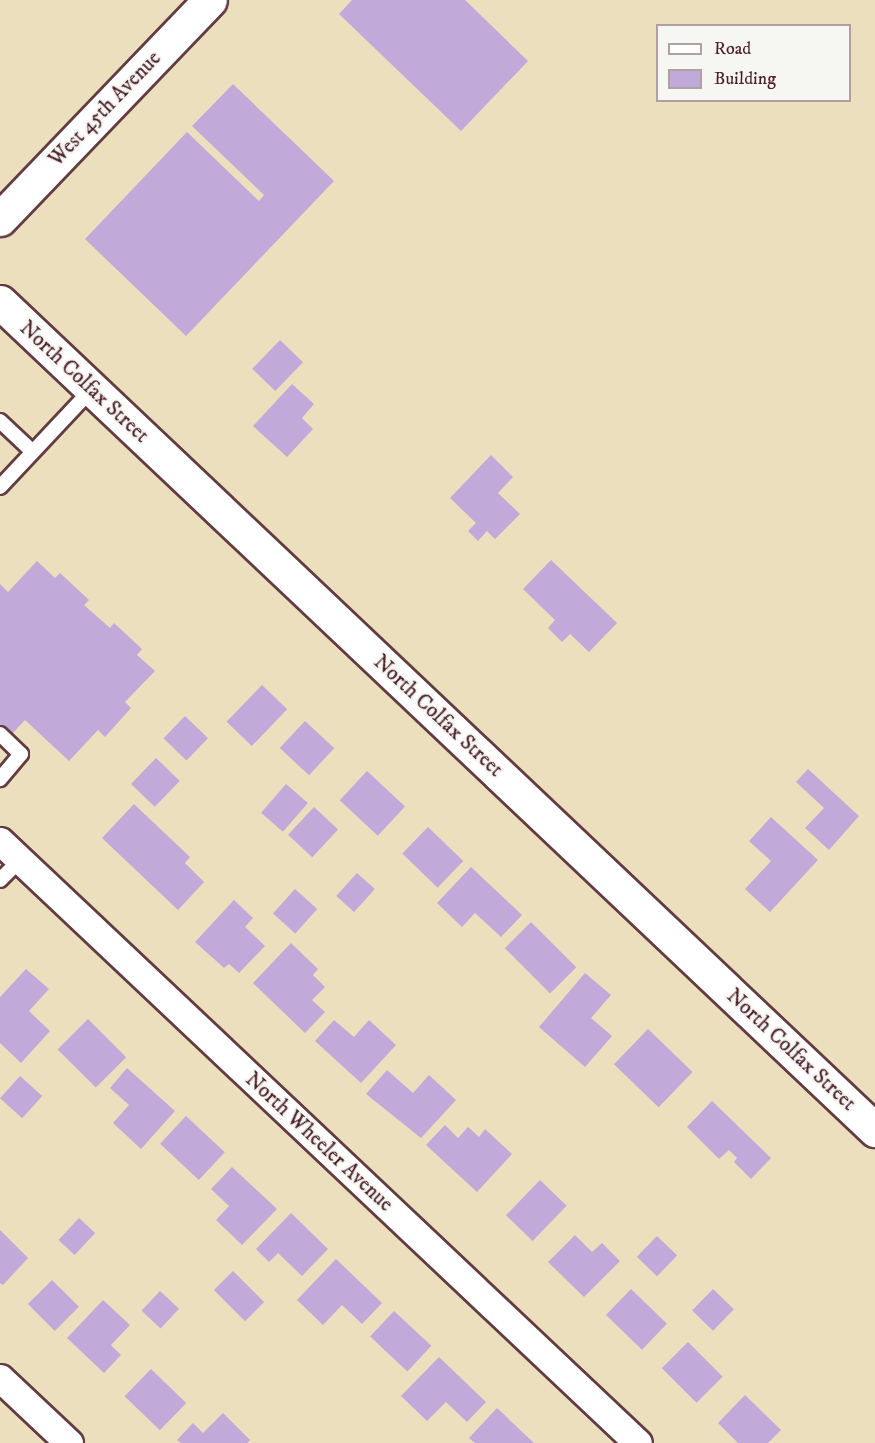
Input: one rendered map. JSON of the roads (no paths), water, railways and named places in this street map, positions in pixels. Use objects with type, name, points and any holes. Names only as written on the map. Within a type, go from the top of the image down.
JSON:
[{"type":"street","name":"West 45th Avenue","points":[[0,219],[210,0]]},
{"type":"street","name":"North Colfax Street","points":[[0,303],[875,1130]]},
{"type":"street","name":"North Wheeler Avenue","points":[[0,841],[638,1443]]},
{"type":"street","points":[[0,1378],[69,1443]]},
{"type":"lane","points":[[0,487],[92,389]]},
{"type":"lane","points":[[0,422],[33,452]]},
{"type":"lane","points":[[0,734],[21,754],[0,779]]},
{"type":"lane","points":[[0,880],[20,860]]}]
